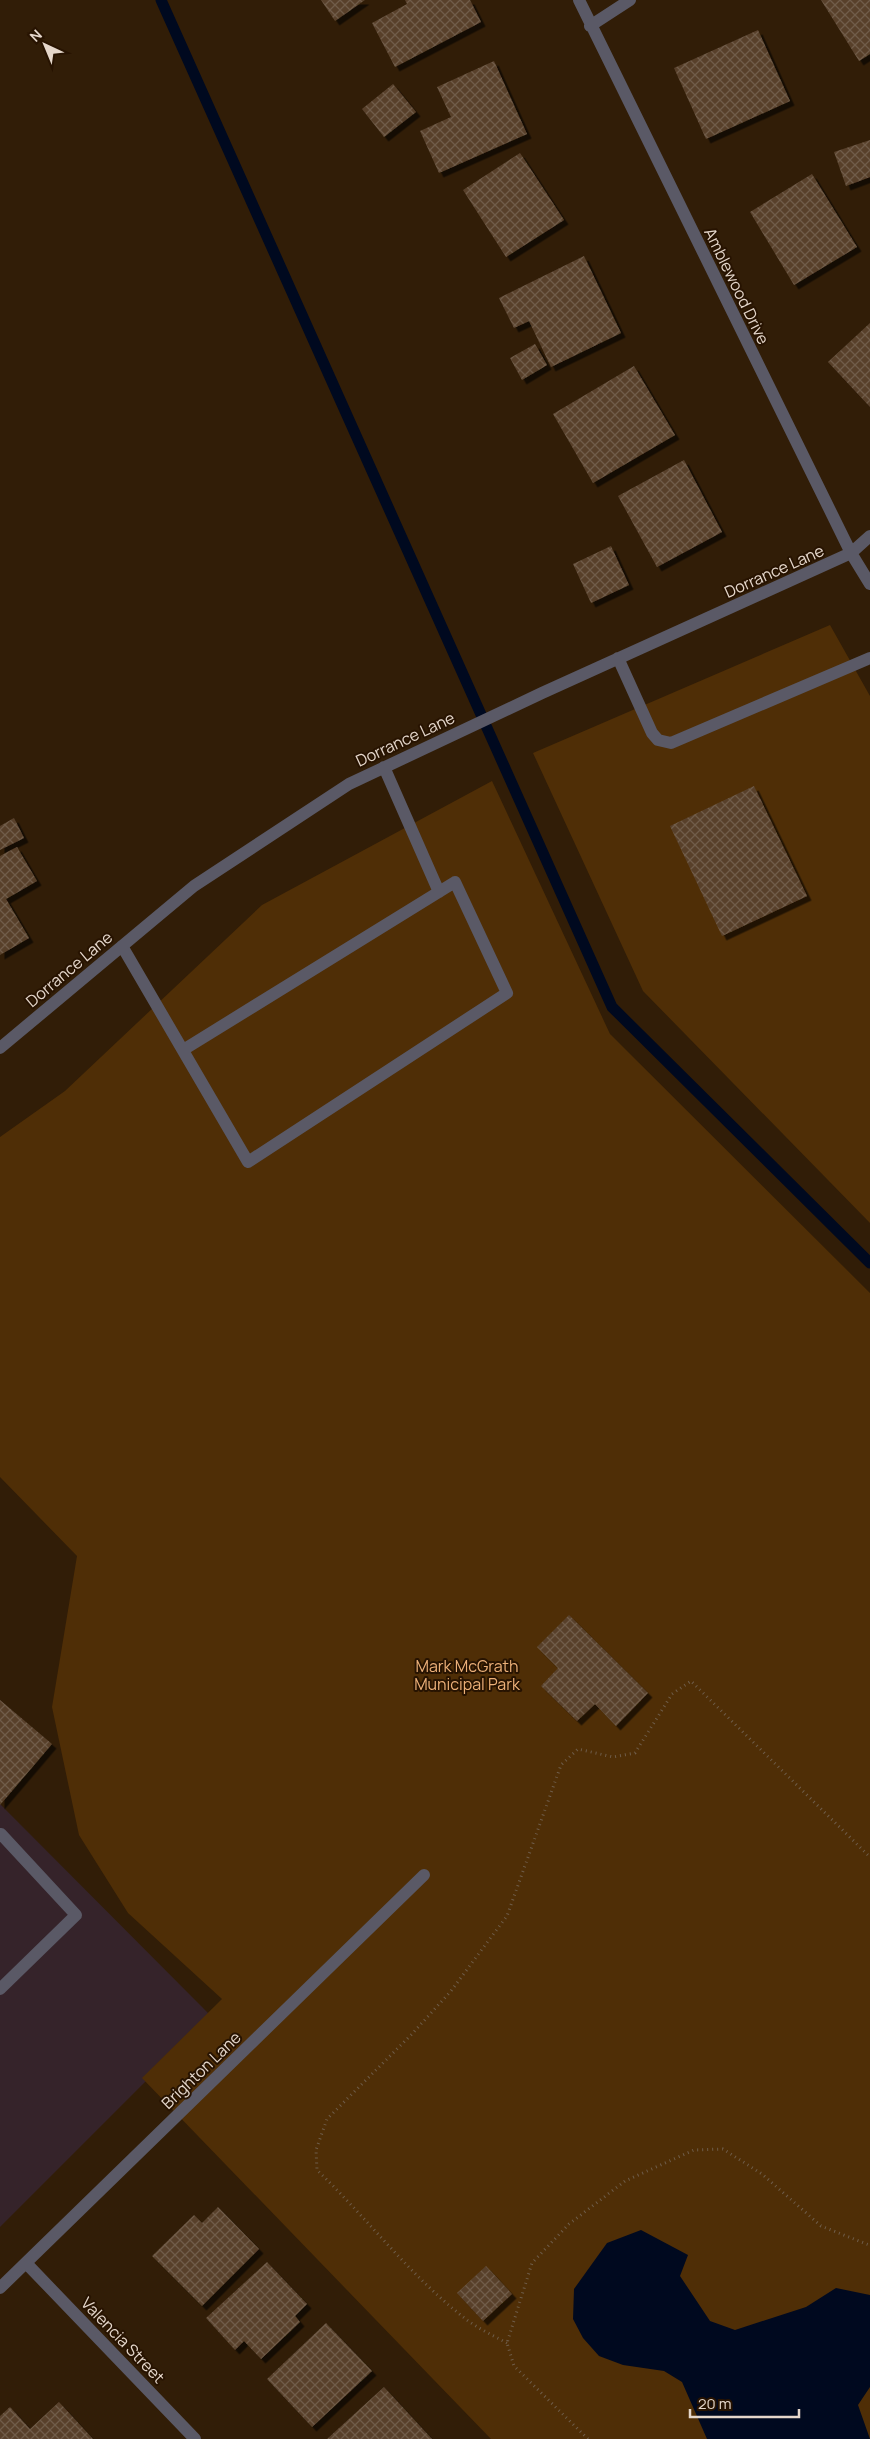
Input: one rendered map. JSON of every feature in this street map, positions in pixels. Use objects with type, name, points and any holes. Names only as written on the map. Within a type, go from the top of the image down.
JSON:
[{"type":"street","name":"Amblewood Drive","points":[[579,0],[590,26],[851,553],[870,584]]},
{"type":"street","points":[[590,26],[630,0]]},
{"type":"street","name":"Dorrance Lane","points":[[0,1048],[194,886],[349,784],[618,658],[851,553],[870,536]]},
{"type":"street","points":[[618,658],[652,733],[658,740],[671,743],[870,658]]},
{"type":"street","points":[[384,767],[439,892]]},
{"type":"street","points":[[122,946],[248,1162],[507,993],[455,882],[183,1050]]},
{"type":"street","points":[[0,1990],[76,1915],[1,1834]]},
{"type":"street","name":"Brighton Lane","points":[[0,2288],[424,1876]]},
{"type":"street","name":"Valencia Street","points":[[26,2263],[195,2439]]},
{"type":"path","points":[[507,2343],[468,2321],[422,2280],[350,2202],[317,2170],[316,2150],[327,2119],[412,2034],[451,1991],[507,1916],[561,1765],[578,1748],[612,1757],[635,1753],[672,1694],[691,1682],[870,1857]]},
{"type":"path","points":[[588,2439],[514,2366],[507,2343],[532,2263],[569,2224],[625,2181],[694,2150],[723,2149],[762,2174],[821,2226],[870,2245]]},
{"type":"shaded area","points":[[0,1804],[211,2016],[0,2227]]},
{"type":"green space","points":[[830,625],[870,696],[870,1223],[643,991],[533,753]]},
{"type":"green space","name":"Mark McGrath Municipal Park","points":[[492,781],[610,1034],[870,1293],[870,2439],[491,2439],[142,2078],[222,1999],[128,1913],[79,1835],[52,1707],[77,1556],[0,1477],[0,1137],[65,1091],[262,905]]},
{"type":"water","points":[[641,2230],[688,2255],[680,2276],[710,2321],[735,2330],[806,2307],[836,2288],[870,2295],[870,2387],[858,2405],[870,2439],[707,2439],[682,2382],[664,2371],[623,2365],[599,2356],[583,2338],[573,2319],[574,2289],[607,2243]]},
{"type":"building","points":[[321,0],[365,0],[335,21]]},
{"type":"building","points":[[405,0],[470,0],[481,22],[395,67],[372,23],[407,4]]},
{"type":"building","points":[[821,0],[870,0],[870,54],[859,61]]},
{"type":"building","points":[[758,30],[790,101],[706,139],[674,68]]},
{"type":"building","points":[[494,61],[527,134],[439,173],[420,131],[451,117],[437,87]]},
{"type":"building","points":[[393,84],[416,112],[384,137],[362,109]]},
{"type":"building","points":[[870,140],[870,177],[846,186],[834,152]]},
{"type":"building","points":[[520,153],[564,220],[506,257],[463,190]]},
{"type":"building","points":[[812,174],[857,247],[794,285],[750,212]]},
{"type":"building","points":[[584,256],[621,333],[551,367],[529,321],[514,328],[499,298]]},
{"type":"building","points":[[870,323],[870,407],[828,362]]},
{"type":"building","points":[[535,344],[547,365],[522,380],[510,358]]},
{"type":"building","points":[[634,366],[675,435],[593,483],[553,414]]},
{"type":"building","points":[[684,460],[722,532],[657,567],[618,496]]},
{"type":"building","points":[[611,546],[629,585],[591,603],[573,564]]},
{"type":"building","points":[[754,786],[807,896],[722,936],[670,826]]},
{"type":"building","points":[[14,818],[24,838],[0,850],[0,826]]},
{"type":"building","points":[[17,847],[37,881],[6,899],[29,938],[0,955],[0,856]]},
{"type":"building","points":[[569,1615],[648,1693],[616,1726],[595,1704],[577,1721],[541,1686],[558,1668],[537,1647]]},
{"type":"building","points":[[0,1700],[52,1744],[0,1805]]},
{"type":"building","points":[[218,2207],[259,2249],[202,2306],[152,2256],[194,2215],[202,2223]]},
{"type":"building","points":[[267,2262],[307,2304],[295,2316],[300,2322],[261,2359],[244,2341],[235,2350],[206,2318]]},
{"type":"building","points":[[486,2266],[512,2294],[483,2321],[457,2293]]},
{"type":"building","points":[[326,2323],[372,2371],[312,2427],[267,2379]]},
{"type":"building","points":[[384,2387],[432,2439],[327,2439]]},
{"type":"building","points":[[59,2402],[93,2439],[0,2439],[0,2416],[10,2407],[30,2429]]},
{"type":"waterway","points":[[161,0],[612,1007],[870,1263]]}]
